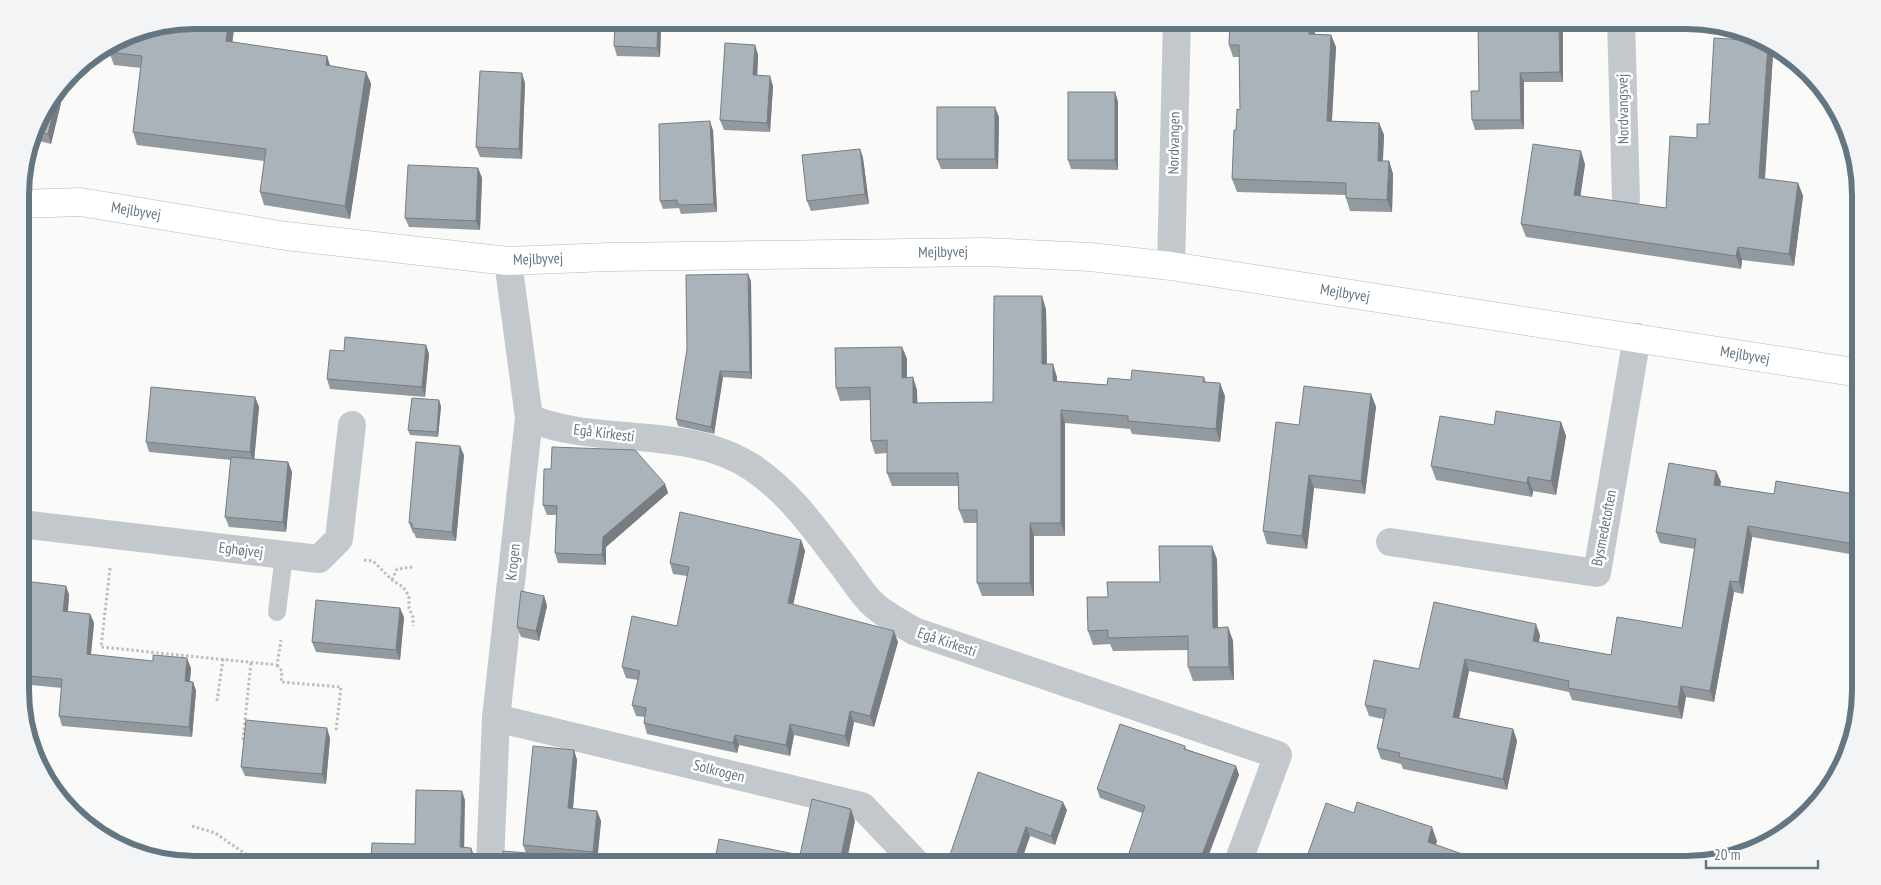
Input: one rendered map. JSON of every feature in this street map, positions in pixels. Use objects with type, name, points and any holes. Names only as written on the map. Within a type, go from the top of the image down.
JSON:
[{"type":"street","name":"Nordvangen","points":[[1171,266],[1177,29]]},
{"type":"street","name":"Nordvangsvej","points":[[1621,29],[1626,198]]},
{"type":"street","name":"Mejlbyvej","points":[[29,204],[80,202],[286,236],[508,261],[609,257],[985,252],[1090,257],[1171,266],[1852,372]]},
{"type":"street","name":"Krogen","points":[[490,856],[496,718],[529,418],[508,261]]},
{"type":"street","name":"Bysmedetoften","points":[[1390,542],[1597,572],[1637,338]]},
{"type":"street","name":"Egå Kirkesti","points":[[529,418],[551,427],[706,447],[730,456],[752,468],[787,496],[873,604],[914,631],[1278,755],[1240,856]]},
{"type":"street","points":[[327,551],[339,539],[352,425]]},
{"type":"street","name":"Eghøjvej","points":[[29,525],[319,559],[327,551]]},
{"type":"street","name":"Solkrogen","points":[[496,718],[862,806],[909,856]]},
{"type":"lane","points":[[276,612],[284,555]]},
{"type":"path","points":[[113,535],[101,647],[277,665],[282,671],[281,682],[341,687],[336,730]]},
{"type":"path","points":[[327,551],[373,561],[392,580],[403,587],[409,596],[408,608],[413,617],[413,626]]},
{"type":"path","points":[[392,580],[397,569],[413,567]]},
{"type":"path","points":[[276,612],[283,618],[277,665]]},
{"type":"path","points":[[217,701],[223,659]]},
{"type":"path","points":[[243,740],[251,662]]},
{"type":"path","points":[[192,826],[214,833],[248,856]]},
{"type":"building","points":[[183,29],[228,29],[226,41],[327,56],[326,65],[366,72],[345,206],[260,192],[266,149],[133,132],[142,56],[109,52],[131,41],[151,34]]},
{"type":"building","points":[[615,29],[658,29],[657,48],[614,46]]},
{"type":"building","points":[[1230,29],[1309,29],[1309,34],[1331,35],[1327,121],[1379,123],[1378,161],[1389,161],[1387,200],[1346,198],[1346,183],[1232,179],[1234,130],[1236,130],[1237,109],[1240,110],[1239,45],[1229,45]]},
{"type":"building","points":[[1478,29],[1559,29],[1560,72],[1520,73],[1521,120],[1472,120],[1471,91],[1479,91]]},
{"type":"building","points":[[1714,38],[1747,40],[1768,50],[1759,178],[1798,183],[1789,254],[1738,247],[1736,256],[1521,224],[1533,144],[1581,151],[1574,195],[1666,208],[1670,136],[1697,138],[1697,124],[1709,124]]},
{"type":"building","points":[[725,43],[755,45],[753,75],[770,76],[767,123],[720,120]]},
{"type":"building","points":[[480,71],[522,73],[519,149],[476,147]]},
{"type":"building","points":[[1068,92],[1115,92],[1115,160],[1068,160]]},
{"type":"building","points":[[55,105],[48,134],[41,132]]},
{"type":"building","points":[[937,107],[995,107],[995,159],[937,159]]},
{"type":"building","points":[[710,121],[714,204],[678,205],[677,200],[660,201],[659,124]]},
{"type":"building","points":[[860,149],[865,194],[807,201],[802,155]]},
{"type":"building","points":[[408,165],[478,168],[476,221],[405,218]]},
{"type":"building","points":[[748,274],[750,372],[720,371],[711,427],[676,419],[687,349],[686,275]]},
{"type":"building","points":[[994,296],[1042,296],[1042,364],[1053,364],[1053,381],[1107,385],[1108,378],[1131,380],[1132,370],[1204,377],[1203,382],[1220,383],[1216,429],[1128,421],[1128,416],[1061,410],[1061,523],[1030,523],[1030,583],[977,583],[977,510],[959,510],[958,473],[887,473],[887,440],[871,441],[870,387],[836,388],[835,348],[902,347],[902,378],[913,377],[913,403],[993,402]]},
{"type":"building","points":[[345,337],[426,345],[422,387],[327,379],[330,350],[344,351]]},
{"type":"building","points":[[1304,386],[1371,394],[1361,481],[1309,475],[1302,536],[1263,531],[1276,422],[1299,425]]},
{"type":"building","points":[[151,387],[255,397],[250,452],[146,442]]},
{"type":"building","points":[[412,398],[439,400],[437,432],[408,430]]},
{"type":"building","points":[[1496,411],[1561,422],[1551,481],[1528,477],[1527,483],[1431,466],[1440,416],[1494,425]]},
{"type":"building","points":[[416,442],[460,446],[452,532],[412,528],[412,523],[409,523]]},
{"type":"building","points":[[552,447],[635,450],[665,484],[603,537],[602,555],[555,553],[557,506],[543,505],[544,469],[551,469]]},
{"type":"building","points":[[231,457],[288,462],[283,522],[225,517]]},
{"type":"building","points":[[1669,463],[1716,471],[1714,485],[1774,494],[1776,481],[1852,494],[1852,544],[1748,526],[1739,582],[1730,581],[1710,691],[1681,686],[1678,707],[1568,688],[1569,681],[1465,659],[1453,717],[1513,729],[1503,779],[1399,757],[1400,753],[1377,748],[1386,709],[1365,705],[1374,660],[1419,669],[1434,602],[1536,624],[1533,641],[1611,655],[1617,617],[1682,628],[1696,539],[1656,532]]},
{"type":"building","points":[[680,512],[801,540],[788,603],[894,631],[870,716],[850,711],[845,736],[790,724],[786,745],[735,735],[733,743],[644,723],[646,708],[632,705],[640,671],[622,667],[632,616],[677,626],[689,567],[670,563]]},
{"type":"building","points":[[1159,546],[1212,546],[1213,628],[1228,627],[1229,667],[1188,667],[1188,636],[1108,638],[1108,630],[1088,631],[1087,597],[1108,597],[1107,582],[1160,582]]},
{"type":"building","points":[[29,582],[66,586],[63,611],[90,614],[87,654],[153,661],[153,655],[187,658],[185,681],[193,682],[189,727],[59,716],[62,679],[29,676]]},
{"type":"building","points":[[521,591],[544,596],[536,631],[517,627]]},
{"type":"building","points":[[316,600],[400,608],[396,650],[312,642]]},
{"type":"building","points":[[246,720],[327,728],[322,774],[241,767]]},
{"type":"building","points":[[1120,724],[1185,746],[1184,749],[1236,766],[1201,856],[1128,856],[1145,806],[1097,789]]},
{"type":"building","points":[[533,746],[574,750],[568,808],[597,811],[593,852],[523,845]]},
{"type":"building","points":[[978,772],[1063,802],[1051,836],[1026,827],[1016,856],[950,855]]},
{"type":"building","points":[[416,790],[462,791],[460,847],[471,848],[472,856],[371,856],[372,843],[415,844]]},
{"type":"building","points":[[812,799],[851,809],[841,856],[716,856],[719,839],[800,855]]},
{"type":"building","points":[[1357,802],[1432,827],[1428,842],[1468,856],[1312,856],[1308,854],[1326,803],[1354,813]]},
{"type":"building","points":[[503,851],[539,854],[539,856],[502,856]]}]
